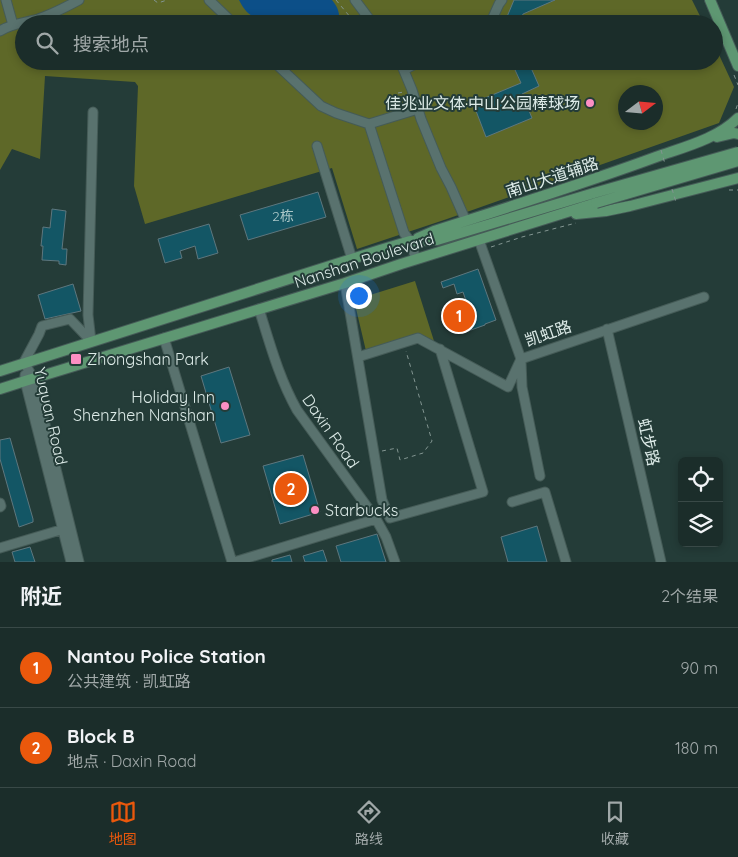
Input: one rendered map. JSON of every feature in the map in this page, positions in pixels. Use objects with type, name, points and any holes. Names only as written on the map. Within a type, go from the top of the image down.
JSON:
[{"type":"main road","points":[[710,0],[716,15]]},
{"type":"main road","points":[[723,35],[736,70]]},
{"type":"main road","points":[[703,140],[722,131],[738,118]]},
{"type":"main road","points":[[703,140],[727,134],[738,134]]},
{"type":"main road","name":"南山大道辅路","points":[[410,242],[434,230],[584,183],[703,140]]},
{"type":"main road","name":"Nanshan Boulevard","points":[[0,389],[345,283],[416,259],[481,245],[595,198],[738,152]]},
{"type":"main road","name":"Nanshan Boulevard","points":[[0,371],[410,242],[437,240],[550,206],[595,198],[738,162]]},
{"type":"main road","points":[[550,206],[554,216],[614,209],[738,178]]},
{"type":"main road","points":[[722,183],[738,182]]},
{"type":"street","points":[[0,31],[13,24],[6,0]]},
{"type":"street","points":[[50,15],[79,0]]},
{"type":"street","points":[[209,0],[225,15]]},
{"type":"street","points":[[355,0],[366,15]]},
{"type":"street","points":[[494,15],[502,0]]},
{"type":"street","points":[[282,70],[320,106],[369,124],[418,109]]},
{"type":"street","points":[[404,70],[441,168],[452,187],[466,221]]},
{"type":"street","points":[[91,341],[88,314],[93,112]]},
{"type":"street","points":[[369,124],[404,233],[410,242],[416,259]]},
{"type":"street","points":[[316,146],[352,259]]},
{"type":"street","name":"凯虹路","points":[[481,245],[521,359],[704,297]]},
{"type":"street","points":[[345,283],[382,500],[390,518],[483,492],[440,349]]},
{"type":"street","name":"Daxin Road","points":[[259,309],[282,381],[296,410],[376,519],[396,562]]},
{"type":"street","points":[[24,362],[40,334],[42,326],[70,320],[91,341]]},
{"type":"street","name":"虹步路","points":[[607,329],[661,562]]},
{"type":"street","points":[[164,338],[233,562],[376,519]]},
{"type":"street","points":[[358,357],[418,338],[508,387],[521,359]]},
{"type":"street","points":[[521,359],[522,387],[540,476]]},
{"type":"street","name":"Yuquan Road","points":[[24,362],[66,528],[71,562]]},
{"type":"street","points":[[512,502],[544,492],[566,562]]},
{"type":"street","points":[[0,548],[66,528]]},
{"type":"street","name":"Yuquan Road","points":[[66,528],[79,562]]},
{"type":"path","points":[[154,0],[158,3],[167,0]]},
{"type":"path","points":[[336,0],[348,15]]},
{"type":"path","points":[[736,70],[738,85]]},
{"type":"path","points":[[481,245],[581,222]]},
{"type":"path","points":[[374,452],[397,448],[400,460],[423,454],[432,441],[404,343]]},
{"type":"green space","points":[[0,0],[692,0],[700,15],[15,15],[15,70],[723,70],[723,63],[734,87],[719,123],[357,249],[332,168],[145,224],[134,186],[138,86],[135,82],[45,76],[40,159],[12,149],[0,170]]},
{"type":"green space","points":[[415,281],[434,341],[418,334],[366,351],[354,300]]},
{"type":"water","points":[[239,0],[332,0],[336,5],[339,15],[251,15]]},
{"type":"building","points":[[514,0],[555,0],[523,15],[508,15]]},
{"type":"building","points":[[515,70],[532,70],[539,86],[522,94],[532,118],[486,137],[473,103],[521,83]]},
{"type":"building","points":[[318,192],[326,217],[248,240],[240,215]]},
{"type":"building","points":[[52,209],[66,211],[62,249],[67,249],[66,265],[59,264],[59,261],[42,260],[43,227],[50,228]]},
{"type":"building","points":[[209,224],[218,253],[198,259],[195,246],[180,251],[182,258],[165,263],[158,239]]},
{"type":"building","points":[[478,269],[496,320],[468,331],[464,321],[472,318],[463,292],[457,294],[454,284],[443,288],[441,282]]},
{"type":"building","points":[[73,284],[81,311],[45,319],[38,295]]},
{"type":"building","name":"Holiday Inn Shenzhen Nanshan","points":[[229,367],[250,435],[221,443],[201,376]]},
{"type":"building","points":[[10,438],[33,519],[33,522],[19,527],[0,459],[0,440]]},
{"type":"building","points":[[303,455],[320,512],[280,524],[263,466]]},
{"type":"building","points":[[537,526],[547,562],[508,562],[501,537]]},
{"type":"building","points":[[377,534],[386,562],[341,562],[336,546]]},
{"type":"building","points":[[30,547],[35,562],[15,562],[12,552]]},
{"type":"building","points":[[323,550],[327,562],[305,562],[303,556]]},
{"type":"building","points":[[290,555],[292,562],[272,562],[272,560]]},
{"type":"place","name":"佳兆业文体·中山公园棒球场","points":[[590,103]]},
{"type":"place","name":"Nantou Police Station","points":[[459,316]]},
{"type":"place","name":"Zhongshan Park","points":[[76,359]]},
{"type":"place","name":"Holiday Inn Shenzhen Nanshan","points":[[225,406]]},
{"type":"place","name":"Block B","points":[[291,489]]},
{"type":"place","name":"Starbucks","points":[[315,510]]}]
